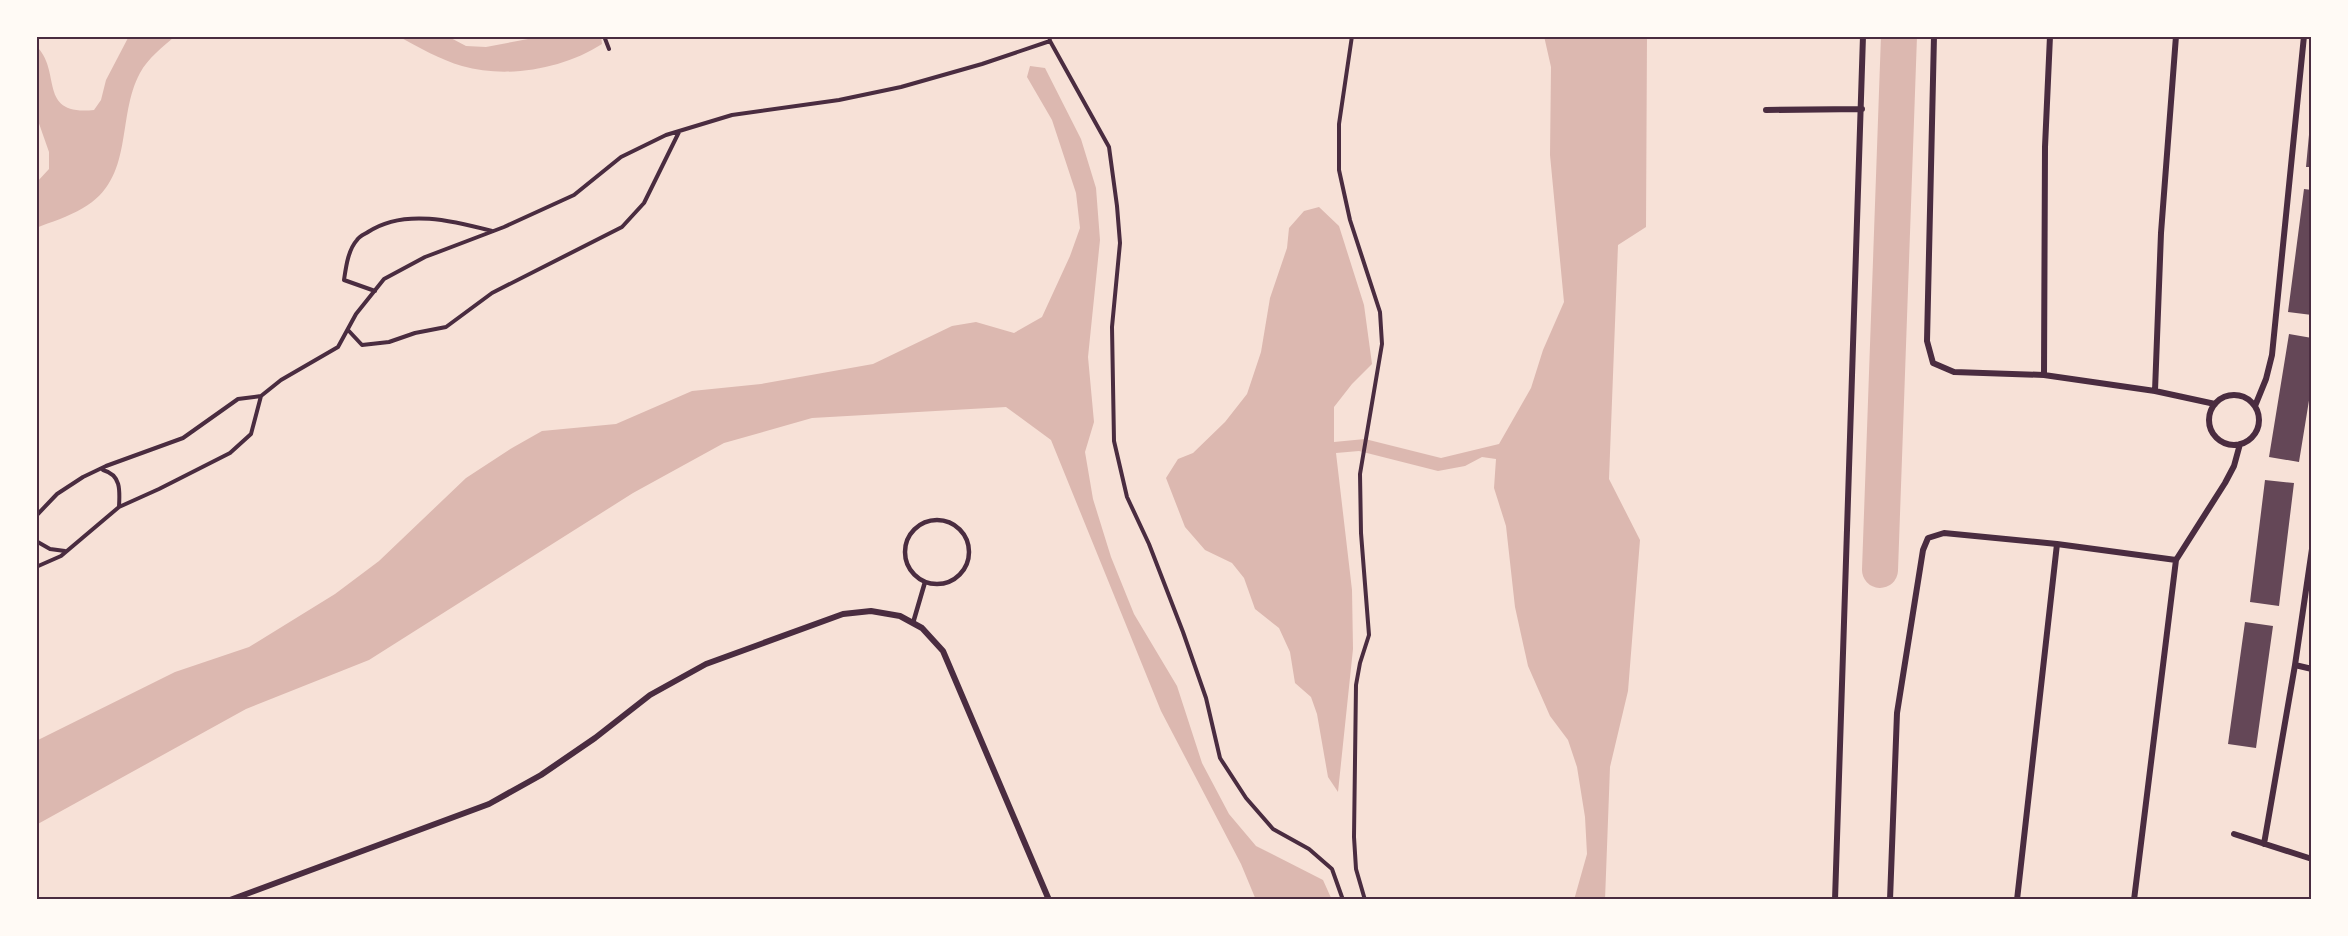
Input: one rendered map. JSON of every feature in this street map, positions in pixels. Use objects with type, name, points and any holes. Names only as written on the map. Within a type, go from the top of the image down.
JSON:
[{"type":"street","points":[[1835,900],[1863,36]]},
{"type":"street","points":[[1934,36],[1927,341],[1933,363],[1954,372],[2044,375],[2155,391],[2215,404]]},
{"type":"street","points":[[2044,375],[2045,147],[2050,36]]},
{"type":"street","points":[[2155,391],[2162,232],[2176,36]]},
{"type":"street","points":[[2255,406],[2266,379],[2272,355],[2304,36]]},
{"type":"street","points":[[1766,110],[1862,109]]},
{"type":"street","points":[[2236,394],[2250,400],[2259,413],[2258,429],[2254,436],[2241,444],[2225,443],[2213,433],[2209,418],[2215,404],[2221,398],[2236,394]]},
{"type":"street","points":[[2134,900],[2176,560],[2225,483],[2234,466],[2241,444]]},
{"type":"street","points":[[1890,900],[1897,713],[1923,550],[1928,538],[1944,533],[2057,544],[2176,560]]},
{"type":"street","points":[[2017,900],[2057,544]]},
{"type":"street","points":[[2264,844],[2295,665],[2312,549]]},
{"type":"street","points":[[230,900],[489,804],[541,775],[595,738],[650,694],[706,664],[843,614],[871,611],[900,616],[913,623],[922,628],[943,651],[1049,900]]},
{"type":"street","points":[[2295,665],[2312,669]]},
{"type":"street","points":[[2234,834],[2312,859]]},
{"type":"lane","points":[[933,520],[954,525],[967,541],[968,562],[963,572],[956,579],[936,585],[925,582],[909,569],[905,559],[908,538],[915,529],[933,520]]},
{"type":"lane","points":[[913,623],[925,582]]},
{"type":"path","points":[[604,36],[608,47]]},
{"type":"path","points":[[1352,36],[1339,124],[1339,170],[1350,220],[1380,312],[1382,344],[1360,474],[1361,533],[1369,635],[1356,685],[1354,837],[1356,869],[1365,900]]},
{"type":"path","points":[[36,517],[57,494],[83,477],[106,466],[183,438],[238,399],[261,396],[282,380],[338,347],[356,314],[384,279],[425,257],[493,231],[574,195],[621,157],[666,135],[732,115],[839,100],[901,87],[982,64],[1050,39],[1109,147],[1118,206],[1120,243],[1112,327],[1114,441],[1127,497],[1149,544],[1183,632],[1206,698],[1220,758],[1246,798],[1273,829],[1309,849],[1332,868],[1343,900]]},
{"type":"path","points":[[348,330],[362,345],[389,342],[415,333],[446,327],[492,293],[622,227],[644,203],[680,131]]},
{"type":"path","points":[[375,291],[344,280],[346,263],[357,239],[375,227],[391,222],[423,219],[453,221],[493,231]]},
{"type":"path","points":[[36,567],[61,556],[118,507],[230,453],[251,434],[261,396]]},
{"type":"path","points":[[103,470],[111,472],[116,478],[120,491],[118,507]]},
{"type":"path","points":[[36,541],[50,549],[66,552]]},
{"type":"shaded area","points":[[129,36],[175,36],[151,58],[140,73],[128,109],[118,164],[110,181],[99,196],[83,208],[36,228],[36,183],[49,169],[49,152],[36,115],[36,46],[44,56],[57,99],[64,106],[76,110],[94,110],[101,100],[106,80]]},
{"type":"shaded area","points":[[398,36],[447,36],[466,46],[486,47],[544,36],[601,36],[602,44],[587,53],[552,65],[497,72],[462,66],[430,53]]},
{"type":"shaded area","points":[[1544,36],[1647,36],[1646,227],[1618,245],[1609,479],[1640,540],[1628,691],[1610,767],[1605,900],[1574,900],[1587,854],[1585,817],[1577,767],[1568,740],[1550,716],[1528,666],[1515,607],[1506,526],[1494,488],[1496,459],[1482,457],[1465,466],[1438,471],[1359,451],[1336,453],[1352,590],[1353,649],[1338,792],[1328,777],[1317,714],[1311,697],[1295,683],[1290,652],[1279,628],[1255,609],[1244,578],[1232,563],[1205,550],[1185,527],[1166,478],[1178,459],[1193,453],[1225,422],[1247,394],[1261,352],[1270,298],[1287,248],[1289,228],[1304,211],[1319,207],[1339,226],[1364,305],[1372,364],[1334,407],[1334,442],[1365,439],[1441,458],[1499,444],[1531,388],[1543,350],[1564,302],[1550,155],[1551,67]]},
{"type":"shaded area","points":[[1030,66],[1045,68],[1081,139],[1096,188],[1100,240],[1088,357],[1094,422],[1085,452],[1093,499],[1111,557],[1134,614],[1177,686],[1202,763],[1229,814],[1256,846],[1323,880],[1332,900],[1256,900],[1241,864],[1161,711],[1051,440],[1006,407],[812,418],[724,443],[633,493],[369,660],[246,709],[36,825],[36,741],[175,672],[249,647],[335,594],[379,561],[466,478],[542,431],[616,424],[692,391],[761,384],[873,364],[952,326],[976,322],[1014,333],[1042,317],[1080,228],[1076,193],[1052,120],[1027,77]]},
{"type":"building","points":[[2310,124],[2312,124],[2312,167],[2306,167]]},
{"type":"building","points":[[2304,189],[2312,190],[2312,315],[2288,312]]},
{"type":"building","points":[[2289,334],[2312,338],[2312,382],[2299,462],[2269,457]]},
{"type":"building","points":[[2265,480],[2294,483],[2279,606],[2250,602]]},
{"type":"building","points":[[2245,622],[2273,626],[2256,748],[2228,744]]},
{"type":"waterway","points":[[1880,570],[1899,36]]}]
